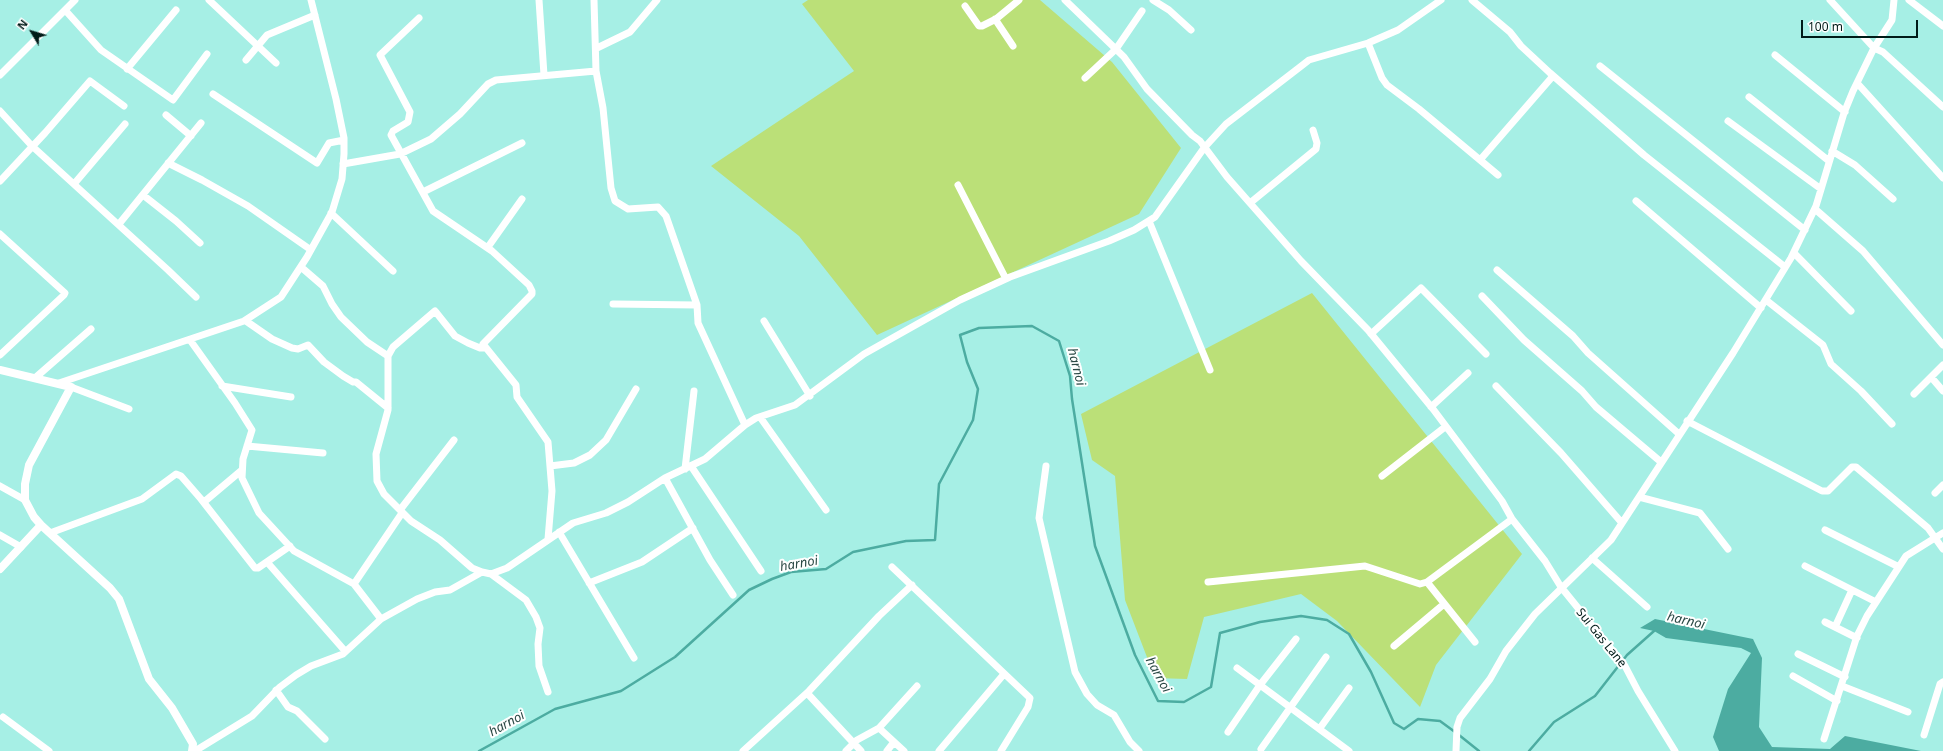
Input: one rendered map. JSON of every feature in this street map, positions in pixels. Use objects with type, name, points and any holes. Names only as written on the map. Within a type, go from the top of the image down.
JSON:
[{"type":"street","points":[[0,75],[74,0]]},
{"type":"street","points":[[210,0],[276,63]]},
{"type":"street","points":[[59,383],[246,321],[281,298],[311,250],[331,213],[342,179],[344,140],[336,98],[311,0]]},
{"type":"street","points":[[539,0],[544,76]]},
{"type":"street","points":[[594,0],[597,48],[596,71],[603,108],[611,188],[615,201],[628,209],[658,207],[666,216],[697,305],[698,323],[745,425]]},
{"type":"street","points":[[597,48],[630,32],[657,0]]},
{"type":"street","points":[[965,6],[979,26],[995,19],[1019,0]]},
{"type":"street","name":"Sui Gas Lane","points":[[1065,0],[1124,57],[1147,89],[1192,136],[1200,141],[1204,148],[1250,203],[1301,261],[1371,334],[1431,407],[1502,501],[1512,519],[1545,562],[1561,587],[1626,666],[1638,691],[1675,751]]},
{"type":"street","points":[[1153,0],[1169,10],[1191,30]]},
{"type":"street","points":[[490,574],[506,568],[573,523],[606,513],[628,502],[665,478],[705,459],[745,425],[760,417],[795,405],[810,396],[864,354],[960,300],[1006,279],[1109,241],[1155,217],[1204,148],[1226,124],[1309,60],[1368,44],[1410,23],[1441,0]]},
{"type":"street","points":[[1472,0],[1510,32],[1521,46],[1553,76],[1644,155],[1785,267]]},
{"type":"street","points":[[1830,0],[1874,48],[1883,52],[1943,107]]},
{"type":"street","points":[[1456,751],[1457,727],[1460,718],[1490,679],[1506,651],[1535,614],[1561,587],[1611,540],[1761,308],[1794,253],[1815,209],[1845,112],[1874,48],[1892,20],[1894,0]]},
{"type":"street","points":[[1908,0],[1943,26]]},
{"type":"street","points":[[65,10],[101,50],[173,100],[207,54]]},
{"type":"street","points":[[127,69],[176,10]]},
{"type":"street","points":[[1085,78],[1116,49],[1142,11]]},
{"type":"street","points":[[246,60],[267,35],[315,15]]},
{"type":"street","points":[[419,18],[381,52],[380,55],[410,112],[408,122],[393,131],[391,135],[400,154],[433,211],[488,247],[529,285],[532,290],[532,294],[482,344],[516,385],[517,397],[548,442],[552,491],[548,539]]},
{"type":"street","points":[[995,19],[1013,46]]},
{"type":"street","points":[[1368,44],[1386,85],[1419,109],[1498,175]]},
{"type":"street","points":[[1774,55],[1845,112]]},
{"type":"street","points":[[1600,66],[1805,230]]},
{"type":"street","points":[[343,164],[400,154],[431,139],[460,114],[488,84],[496,80],[596,71]]},
{"type":"street","points":[[1480,160],[1553,76]]},
{"type":"street","points":[[0,181],[90,81],[124,106]]},
{"type":"street","points":[[1858,84],[1943,178]]},
{"type":"street","points":[[213,94],[317,163],[329,143],[344,140]]},
{"type":"street","points":[[1749,97],[1829,161]]},
{"type":"street","points":[[0,111],[32,146],[119,224],[196,297]]},
{"type":"street","points":[[166,115],[190,136]]},
{"type":"street","points":[[1728,121],[1821,189]]},
{"type":"street","points":[[119,224],[201,123]]},
{"type":"street","points":[[74,184],[125,124]]},
{"type":"street","points":[[1250,203],[1316,149],[1318,143],[1313,130]]},
{"type":"street","points":[[423,192],[522,143]]},
{"type":"street","points":[[1832,151],[1855,165],[1893,199]]},
{"type":"street","points":[[168,163],[248,206],[311,250]]},
{"type":"street","points":[[958,185],[1006,279]]},
{"type":"street","points":[[142,195],[176,221],[200,243]]},
{"type":"street","points":[[488,247],[522,199]]},
{"type":"street","points":[[1636,201],[1761,308]]},
{"type":"street","points":[[1815,209],[1863,251],[1943,345]]},
{"type":"street","points":[[331,213],[393,271]]},
{"type":"street","points":[[1148,221],[1210,370]]},
{"type":"street","points":[[0,234],[65,292],[64,295],[0,355]]},
{"type":"street","points":[[1794,253],[1851,311]]},
{"type":"street","points":[[301,267],[323,286],[332,304],[341,317],[367,342],[388,356]]},
{"type":"street","points":[[1497,270],[1573,336],[1588,353],[1679,434]]},
{"type":"street","points":[[1371,334],[1421,288],[1486,354]]},
{"type":"street","points":[[1482,296],[1524,340],[1582,391],[1596,407],[1661,462]]},
{"type":"street","points":[[1766,300],[1823,345],[1831,364],[1861,391],[1892,424]]},
{"type":"street","points":[[613,304],[697,305]]},
{"type":"street","points":[[484,348],[480,348],[455,336],[433,311],[393,347],[388,356],[388,408],[376,454],[377,481],[384,494],[410,521],[451,549],[472,568],[490,574],[526,600],[536,617],[540,628],[538,644],[539,666],[548,692]]},
{"type":"street","points":[[246,321],[272,339],[292,348],[298,349],[308,346],[324,362],[343,376],[353,382],[356,382],[388,408]]},
{"type":"street","points":[[764,321],[810,396]]},
{"type":"street","points":[[36,378],[91,329]]},
{"type":"street","points":[[190,340],[252,430],[243,459],[242,478],[259,513],[294,551],[354,584],[381,619]]},
{"type":"street","points":[[1914,394],[1943,366]]},
{"type":"street","points":[[0,370],[59,383],[129,409]]},
{"type":"street","points":[[1431,407],[1468,373]]},
{"type":"street","points":[[1931,377],[1943,391]]},
{"type":"street","points":[[222,386],[291,397]]},
{"type":"street","points":[[1496,386],[1561,453],[1622,524]]},
{"type":"street","points":[[71,387],[29,465],[25,484],[25,500],[34,517],[120,599],[149,680],[172,708],[193,744],[192,751]]},
{"type":"street","points":[[550,466],[574,463],[590,455],[606,440],[636,389]]},
{"type":"street","points":[[694,391],[688,467],[761,572]]},
{"type":"street","points":[[760,417],[826,510]]},
{"type":"street","points":[[1687,421],[1822,491],[1828,491],[1852,467],[1856,467],[1928,528],[1943,549]]},
{"type":"street","points":[[1382,476],[1445,427]]},
{"type":"street","points":[[354,584],[401,512],[454,440]]},
{"type":"street","points":[[247,446],[323,454]]},
{"type":"street","points":[[1046,466],[1039,518],[1075,672],[1087,694],[1097,705],[1114,715],[1130,742],[1139,751]]},
{"type":"street","points":[[204,502],[242,470]]},
{"type":"street","points":[[50,533],[142,499],[176,474],[181,476],[204,502],[255,568],[258,568],[290,546]]},
{"type":"street","points":[[665,478],[710,560],[733,595]]},
{"type":"street","points":[[1935,493],[1943,485]]},
{"type":"street","points":[[0,486],[25,500]]},
{"type":"street","points":[[1639,497],[1700,513],[1728,549]]},
{"type":"street","points":[[1208,582],[1365,566],[1420,584],[1427,582],[1512,519]]},
{"type":"street","points":[[0,569],[42,525]]},
{"type":"street","points":[[589,583],[642,562],[692,528]]},
{"type":"street","points":[[1826,530],[1899,567]]},
{"type":"street","points":[[559,532],[634,658]]},
{"type":"street","points":[[1824,739],[1856,638],[1867,616],[1906,556],[1943,533]]},
{"type":"street","points":[[0,534],[21,546]]},
{"type":"street","points":[[1592,558],[1647,607]]},
{"type":"street","points":[[267,562],[345,651]]},
{"type":"street","points":[[1805,566],[1876,602]]},
{"type":"street","points":[[892,567],[1030,698],[1030,701],[1001,751]]},
{"type":"street","points":[[195,751],[252,716],[276,690],[306,669],[345,651],[381,619],[417,598],[435,592],[450,590],[482,572]]},
{"type":"street","points":[[1427,582],[1475,642]]},
{"type":"street","points":[[743,751],[806,693],[879,616],[912,585]]},
{"type":"street","points":[[1835,627],[1852,590]]},
{"type":"street","points":[[1394,646],[1444,604]]},
{"type":"street","points":[[1825,622],[1856,638]]},
{"type":"street","points":[[1228,732],[1260,685],[1296,639]]},
{"type":"street","points":[[1798,654],[1845,676]]},
{"type":"street","points":[[1261,749],[1326,657]]},
{"type":"street","points":[[1237,668],[1320,728],[1349,751]]},
{"type":"street","points":[[939,751],[1004,674]]},
{"type":"street","points":[[1792,676],[1837,701]]},
{"type":"street","points":[[1924,735],[1940,684],[1943,682]]},
{"type":"street","points":[[846,751],[879,728],[917,686]]},
{"type":"street","points":[[1842,686],[1908,712]]},
{"type":"street","points":[[1320,728],[1349,688]]},
{"type":"street","points":[[276,690],[288,707],[297,711],[325,738]]},
{"type":"street","points":[[806,693],[861,751]]},
{"type":"street","points":[[3,716],[49,751]]},
{"type":"street","points":[[879,728],[904,751]]},
{"type":"street","points":[[887,751],[894,742]]},
{"type":"green space","points":[[808,0],[1040,0],[1112,62],[1181,148],[1139,214],[877,335],[799,236],[711,166],[854,71],[802,4]]},
{"type":"green space","points":[[1312,293],[1522,554],[1436,665],[1420,707],[1337,621],[1301,594],[1204,617],[1187,679],[1155,678],[1125,600],[1115,476],[1092,460],[1081,414]]},
{"type":"shaded area","points":[[1655,619],[1753,639],[1762,658],[1759,727],[1772,747],[1830,749],[1845,736],[1921,751],[1719,751],[1713,737],[1728,689],[1751,653],[1741,648],[1666,638],[1654,631],[1640,628]]},
{"type":"waterway","name":"harnoi","points":[[479,751],[555,709],[621,691],[675,657],[749,590],[772,579],[791,572],[826,569],[853,552],[906,541],[935,540],[939,484],[973,420],[978,389],[967,362],[960,335],[979,328],[1032,326],[1059,341],[1070,376],[1072,399],[1095,546],[1135,655],[1158,701],[1184,702],[1211,687],[1220,633],[1260,622],[1301,616],[1327,620],[1349,634],[1371,672],[1394,723],[1404,729],[1418,719],[1440,721],[1455,732]]},
{"type":"waterway","name":"harnoi","points":[[1529,751],[1554,722],[1595,696],[1627,655],[1654,631],[1654,629]]},
{"type":"waterway","name":"harnoi","points":[[1459,735],[1479,751]]}]
